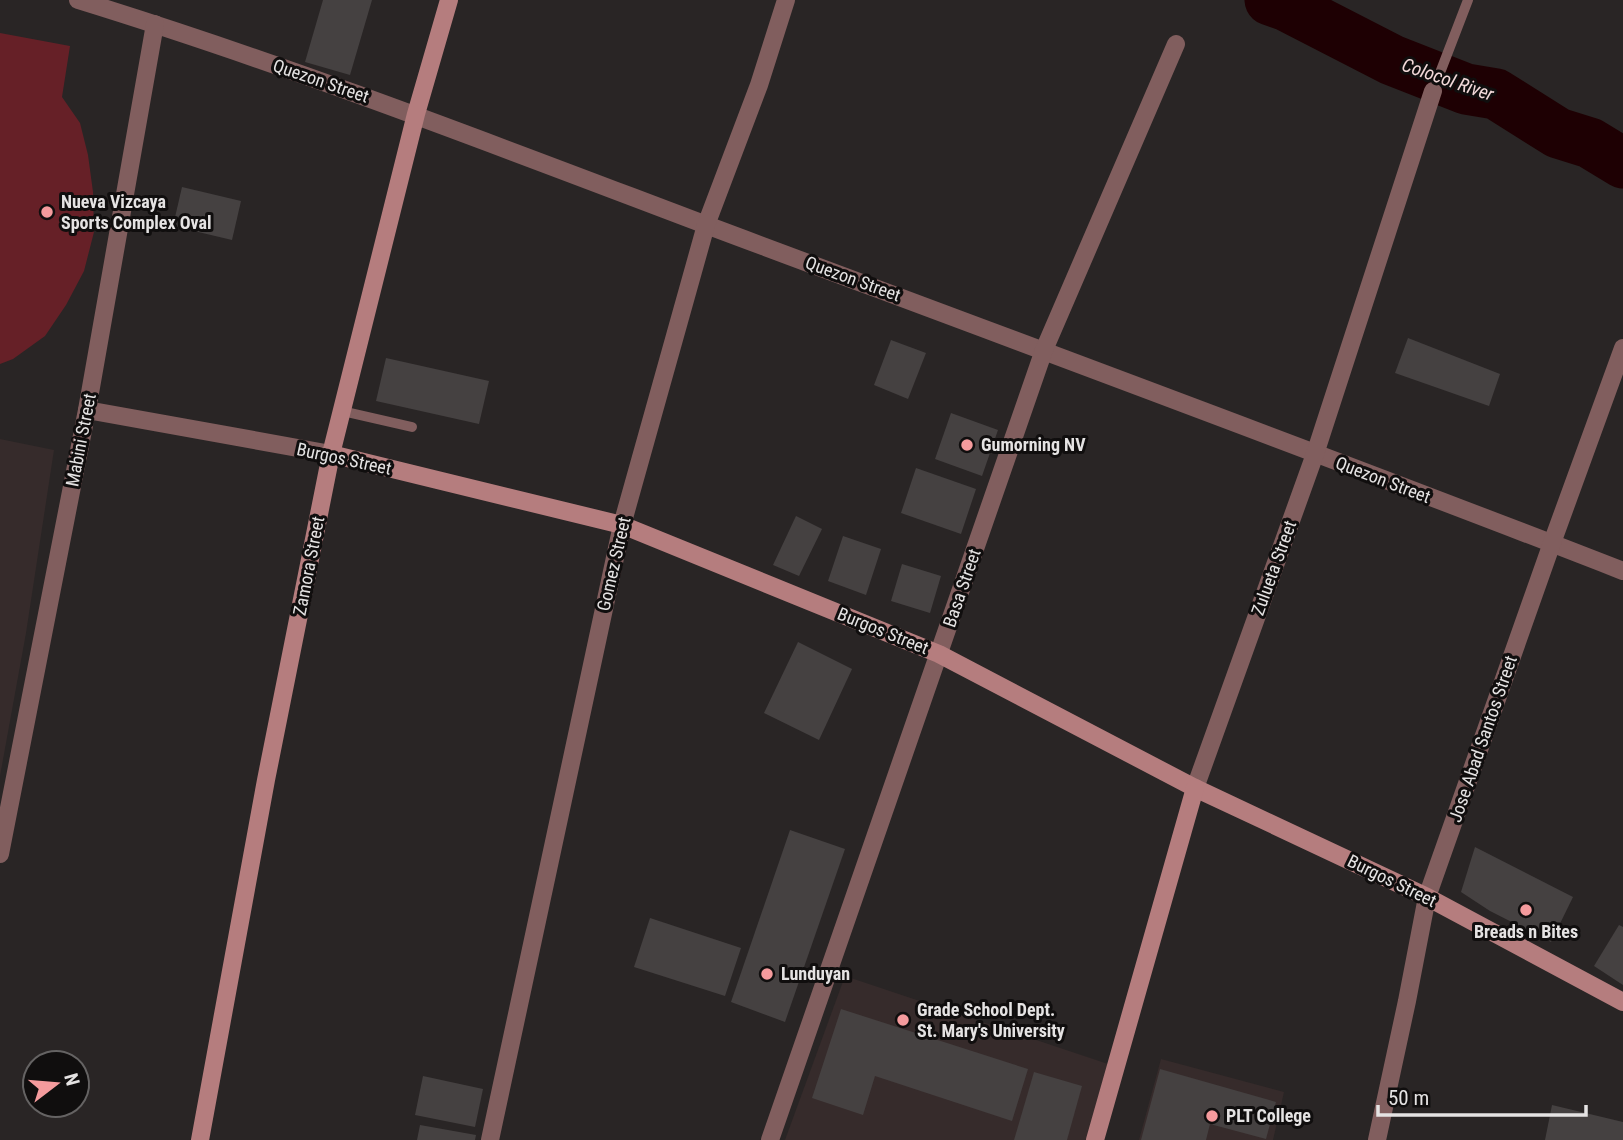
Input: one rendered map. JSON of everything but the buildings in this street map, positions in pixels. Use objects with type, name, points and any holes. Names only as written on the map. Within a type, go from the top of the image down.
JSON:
[{"type":"street","name":"Quezon Street","points":[[78,0],[416,114],[1623,571]]},
{"type":"street","name":"Zamora Street","points":[[200,1140],[266,780],[331,454],[416,114],[449,0]]},
{"type":"street","name":"Gomez Street","points":[[490,1140],[622,525],[706,225],[759,85],[786,0]]},
{"type":"street","name":"Mabini Street","points":[[0,854],[88,410],[155,24]]},
{"type":"street","name":"Basa Street","points":[[770,1140],[1044,350],[1176,44]]},
{"type":"street","name":"Zulueta Street","points":[[1095,1140],[1195,788],[1315,454],[1433,91]]},
{"type":"street","name":"Jose Abad Santos Street","points":[[1377,1140],[1427,897],[1623,348]]},
{"type":"street","name":"Burgos Street","points":[[88,410],[331,454],[622,525],[939,654],[1195,788],[1427,897],[1623,1003]]},
{"type":"lane","name":"Zulueta Street","points":[[1433,91],[1468,0]]},
{"type":"lane","points":[[342,411],[412,427]]},
{"type":"shaded area","name":"Nueva Vizcaya Sports Complex Oval","points":[[0,33],[70,46],[62,97],[80,123],[88,155],[93,192],[94,232],[84,271],[45,336],[13,359],[0,364]]},
{"type":"shaded area","points":[[0,439],[54,450],[26,633],[0,776]]},
{"type":"shaded area","name":"Grade School Dept. St. Mary's University","points":[[845,976],[1108,1064],[1086,1140],[785,1140]]},
{"type":"shaded area","name":"PLT College","points":[[1161,1059],[1284,1092],[1273,1140],[1139,1140]]},
{"type":"waterway","name":"Colocol River","points":[[1270,0],[1287,6],[1392,60],[1466,89],[1496,94],[1558,133],[1590,143],[1623,163]]},
{"type":"place","name":"Nueva Vizcaya Sports Complex Oval","points":[[47,212]]},
{"type":"place","name":"Gumorning NV","points":[[967,445]]},
{"type":"place","name":"Breads n Bites","points":[[1526,910]]},
{"type":"place","name":"Lunduyan","points":[[767,974]]},
{"type":"place","name":"Grade School Dept. St. Mary's University","points":[[903,1020]]},
{"type":"place","name":"PLT College","points":[[1212,1116]]}]
